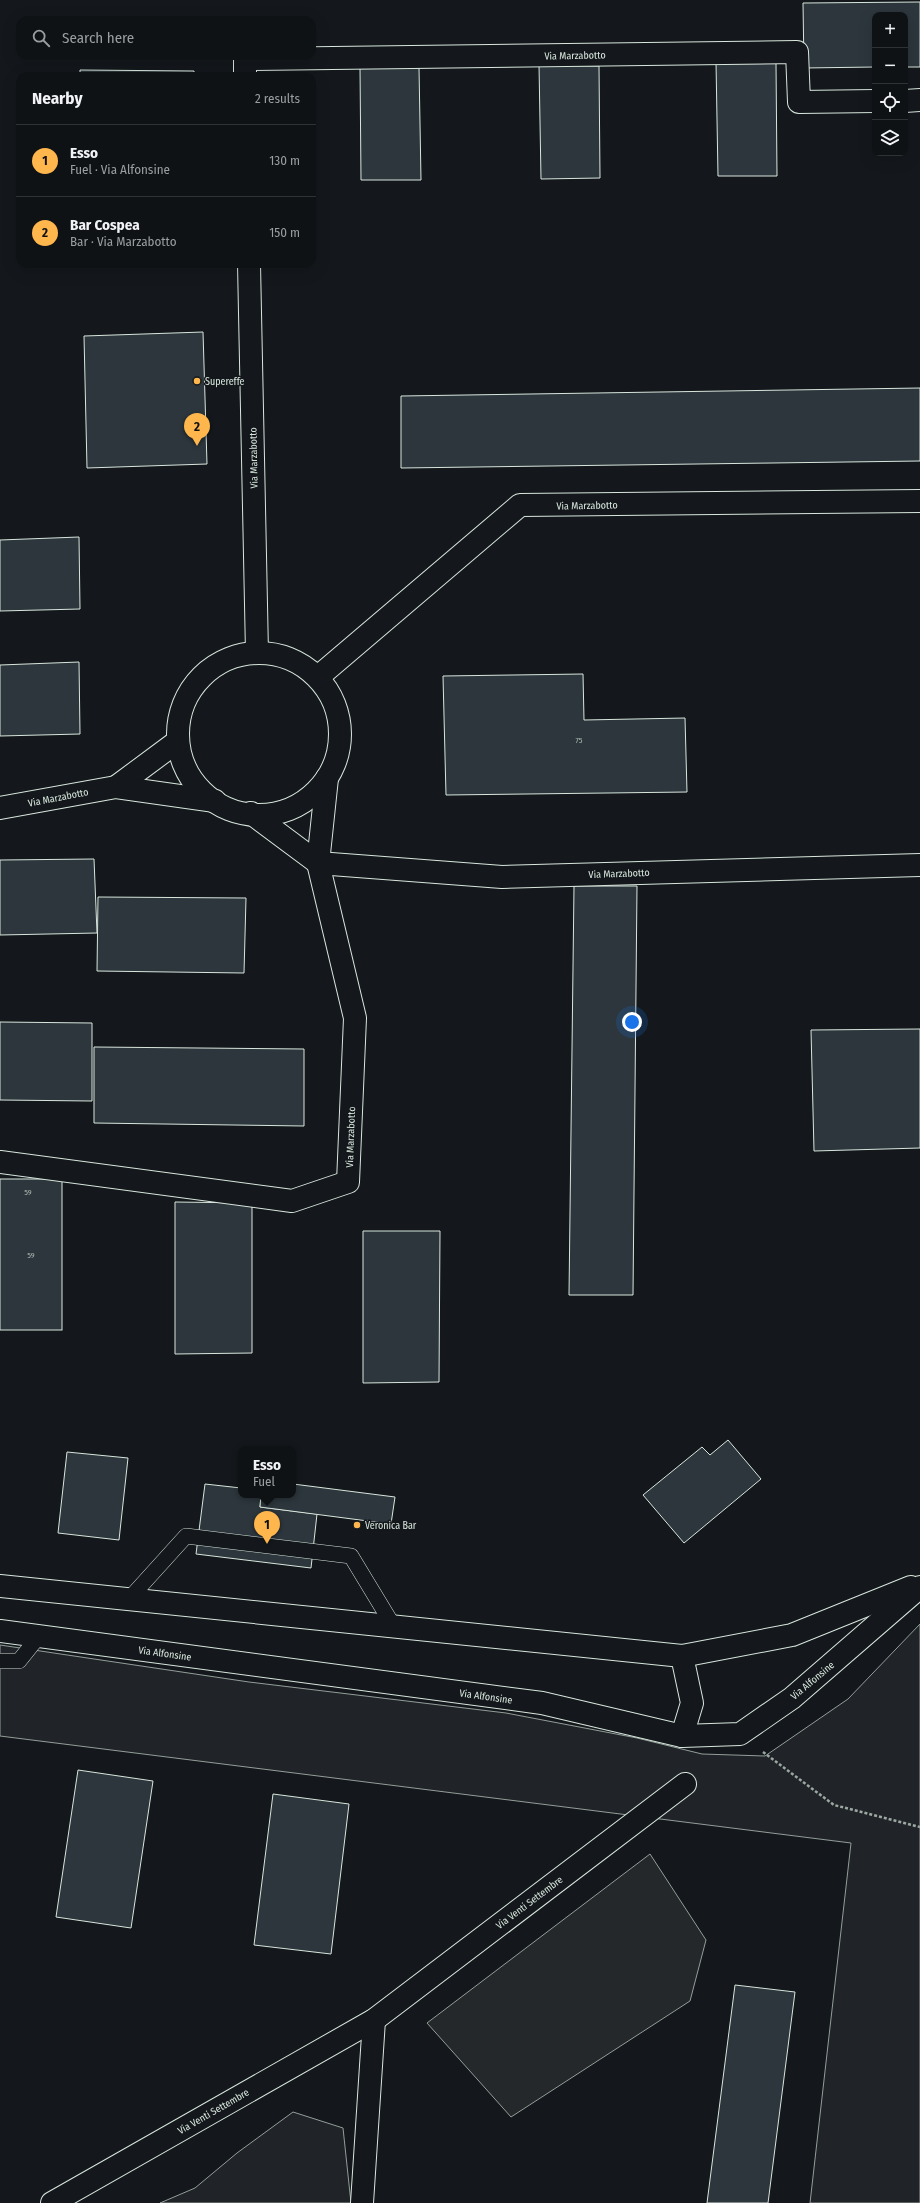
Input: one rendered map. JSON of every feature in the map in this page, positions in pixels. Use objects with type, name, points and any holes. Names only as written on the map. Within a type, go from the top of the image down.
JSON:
[{"type":"street","name":"Via Marzabotto","points":[[316,58],[797,52],[799,102],[872,101]]},
{"type":"street","name":"Via Marzabotto","points":[[245,60],[245,72]]},
{"type":"street","points":[[908,101],[920,100]]},
{"type":"street","name":"Via Marzabotto","points":[[249,268],[257,653]]},
{"type":"street","name":"Via Marzabotto","points":[[318,678],[520,505],[920,501]]},
{"type":"street","name":"Via Marzabotto","points":[[257,653],[280,655],[300,663],[318,678],[334,700],[341,726],[338,754],[327,778],[310,797],[287,810],[262,815],[236,812],[214,801],[196,785],[184,764],[178,741],[181,714],[191,690],[208,671],[231,658],[257,653]]},
{"type":"street","name":"Via Marzabotto","points":[[116,787],[178,741]]},
{"type":"street","name":"Via Marzabotto","points":[[0,1162],[292,1201],[348,1182],[355,1018],[318,863],[327,778]]},
{"type":"street","name":"Via Marzabotto","points":[[0,808],[116,787],[214,801]]},
{"type":"street","name":"Via Marzabotto","points":[[251,813],[318,863],[502,877],[920,865]]},
{"type":"street","points":[[0,1586],[682,1656],[792,1635],[920,1584]]},
{"type":"street","name":"Via Alfonsine","points":[[0,1631],[542,1703],[682,1736],[740,1734],[792,1698],[920,1587]]},
{"type":"street","points":[[682,1656],[692,1703],[682,1736]]},
{"type":"street","name":"Via Venti Settembre","points":[[52,2203],[374,2020],[685,1784]]},
{"type":"street","points":[[362,2203],[374,2020]]},
{"type":"lane","points":[[129,1599],[186,1536],[351,1556],[394,1627]]},
{"type":"lane","points":[[0,1661],[19,1661],[39,1636]]},
{"type":"path","points":[[740,1734],[834,1805],[920,1827]]},
{"type":"shaded area","points":[[920,1624],[920,2203],[810,2203],[851,1843],[0,1736],[0,1645],[249,1682],[506,1713],[637,1738],[702,1754],[765,1756],[848,1699]]},
{"type":"shaded area","points":[[650,1854],[706,1940],[690,2001],[511,2117],[427,2023]]},
{"type":"shaded area","points":[[293,2112],[343,2128],[351,2203],[160,2203],[195,2188],[237,2153]]},
{"type":"building","points":[[920,2],[920,67],[908,67],[908,12],[872,12],[872,67],[804,68],[803,3]]},
{"type":"building","points":[[716,62],[776,63],[777,176],[718,176]]},
{"type":"building","points":[[539,65],[599,66],[600,178],[541,179]]},
{"type":"building","points":[[360,67],[419,68],[421,180],[361,180]]},
{"type":"building","points":[[80,70],[194,71],[194,72],[80,72]]},
{"type":"building","points":[[203,332],[207,464],[87,468],[84,336]]},
{"type":"building","points":[[920,388],[920,461],[401,468],[401,396]]},
{"type":"building","points":[[79,537],[80,609],[0,611],[0,540]]},
{"type":"building","points":[[79,662],[80,734],[0,736],[0,665]]},
{"type":"building","points":[[583,674],[584,720],[685,718],[687,792],[446,795],[443,676]]},
{"type":"building","points":[[94,859],[97,933],[0,935],[0,860]]},
{"type":"building","points":[[574,886],[637,886],[633,1295],[569,1295]]},
{"type":"building","points":[[98,897],[246,898],[244,973],[97,971]]},
{"type":"building","points":[[0,1022],[92,1023],[92,1101],[0,1100]]},
{"type":"building","points":[[920,1029],[920,1148],[814,1151],[811,1030]]},
{"type":"building","points":[[94,1047],[304,1049],[304,1126],[94,1123]]},
{"type":"building","points":[[0,1179],[62,1179],[62,1330],[0,1330]]},
{"type":"building","points":[[175,1202],[252,1203],[252,1353],[175,1354]]},
{"type":"building","points":[[363,1231],[440,1231],[439,1382],[363,1383]]},
{"type":"building","points":[[728,1440],[761,1479],[684,1543],[643,1495],[702,1447],[710,1455]]},
{"type":"building","points":[[67,1452],[128,1458],[119,1540],[58,1533]]},
{"type":"building","points":[[205,1484],[238,1488],[238,1498],[261,1498],[260,1507],[317,1514],[311,1568],[196,1554]]},
{"type":"building","points":[[296,1484],[395,1497],[391,1524],[260,1507],[261,1498],[296,1498]]},
{"type":"building","points":[[78,1770],[153,1781],[131,1928],[56,1917]]},
{"type":"building","points":[[273,1794],[349,1804],[331,1954],[254,1945]]},
{"type":"building","points":[[735,1985],[795,1992],[768,2203],[707,2203]]},
{"type":"place","name":"Supereffe","points":[[197,381]]},
{"type":"place","name":"Bar Cospea","points":[[197,446]]},
{"type":"place","name":"Veronica Bar","points":[[357,1525]]},
{"type":"place","name":"Esso","points":[[267,1544]]}]
